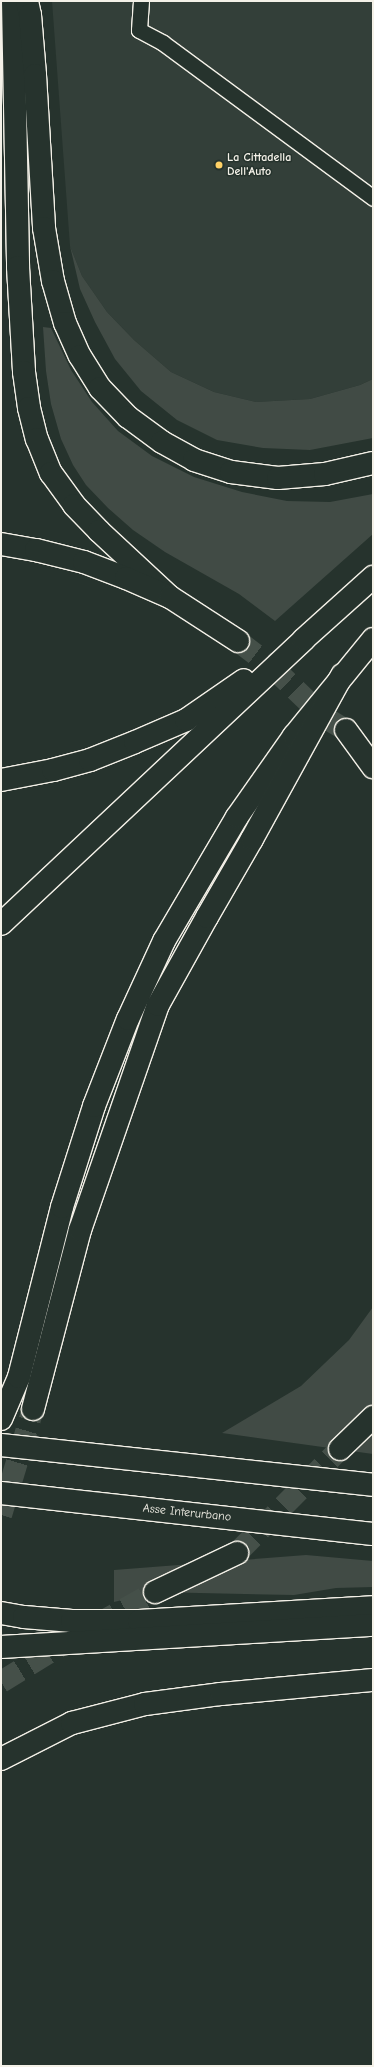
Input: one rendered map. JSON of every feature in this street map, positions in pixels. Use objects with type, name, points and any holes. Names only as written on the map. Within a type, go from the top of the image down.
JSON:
[{"type":"highway","points":[[13,1],[18,267],[24,372],[29,408],[38,439],[51,473],[74,505],[99,531],[170,597],[238,641]]},
{"type":"highway","points":[[27,1],[30,15],[35,75],[44,228],[53,281],[65,323],[80,356],[100,388],[128,417],[162,442],[194,460],[232,472],[278,478],[325,474],[373,463]]},
{"type":"highway","points":[[1,544],[36,550],[84,562],[170,597]]},
{"type":"highway","points":[[1,924],[304,639],[373,577]]},
{"type":"highway","points":[[1,780],[54,770],[90,760],[186,720],[304,639]]},
{"type":"highway","points":[[1,1419],[19,1378],[62,1207],[94,1106],[128,1019],[164,941],[237,817],[294,736],[342,675],[373,639]]},
{"type":"highway","points":[[33,1409],[80,1230],[158,1005],[256,833],[342,675]]},
{"type":"highway","points":[[346,730],[373,767]]},
{"type":"highway","points":[[340,1449],[373,1417]]},
{"type":"highway","points":[[1,1445],[373,1485]]},
{"type":"highway","name":"Asse Interurbano","points":[[1,1493],[373,1534]]},
{"type":"highway","points":[[155,1592],[237,1553]]},
{"type":"highway","points":[[1,1613],[24,1617],[72,1621],[139,1621],[373,1607]]},
{"type":"highway","points":[[1,1647],[373,1625]]},
{"type":"highway","points":[[1,1759],[72,1722],[144,1704],[221,1694],[373,1680]]},
{"type":"lane","points":[[141,1],[139,30],[163,43],[373,198]]},
{"type":"shaded area","name":"La Cittadella Dell'Auto","points":[[52,1],[373,1],[373,379],[360,385],[310,399],[256,402],[214,392],[171,372],[134,340],[107,312],[82,276],[70,246]]},
{"type":"shaded area","points":[[70,246],[82,276],[107,312],[134,340],[171,372],[214,392],[256,402],[310,399],[360,385],[373,379],[373,438],[310,450],[263,448],[217,440],[177,420],[141,391],[115,359],[95,322],[80,289]]},
{"type":"shaded area","points":[[43,327],[51,328],[71,370],[92,402],[118,431],[152,456],[194,477],[242,492],[287,501],[330,502],[373,494],[373,534],[275,621],[239,594],[165,552],[133,530],[108,508],[86,485],[73,465],[61,439],[51,404],[46,371]]},
{"type":"shaded area","points":[[373,1307],[373,1454],[222,1433],[301,1386],[349,1340]]},
{"type":"shaded area","points":[[306,1555],[373,1561],[373,1587],[336,1588],[294,1595],[155,1592],[114,1602],[114,1570]]},
{"type":"tunnel","points":[[238,641],[272,667],[324,717],[346,730]]},
{"type":"tunnel","points":[[1,1515],[33,1409]]},
{"type":"tunnel","points":[[237,1553],[340,1449]]},
{"type":"tunnel","points":[[96,1625],[155,1592]]},
{"type":"tunnel","points":[[1,1682],[68,1641]]},
{"type":"place","name":"La Cittadella Dell'Auto","points":[[219,165]]}]
